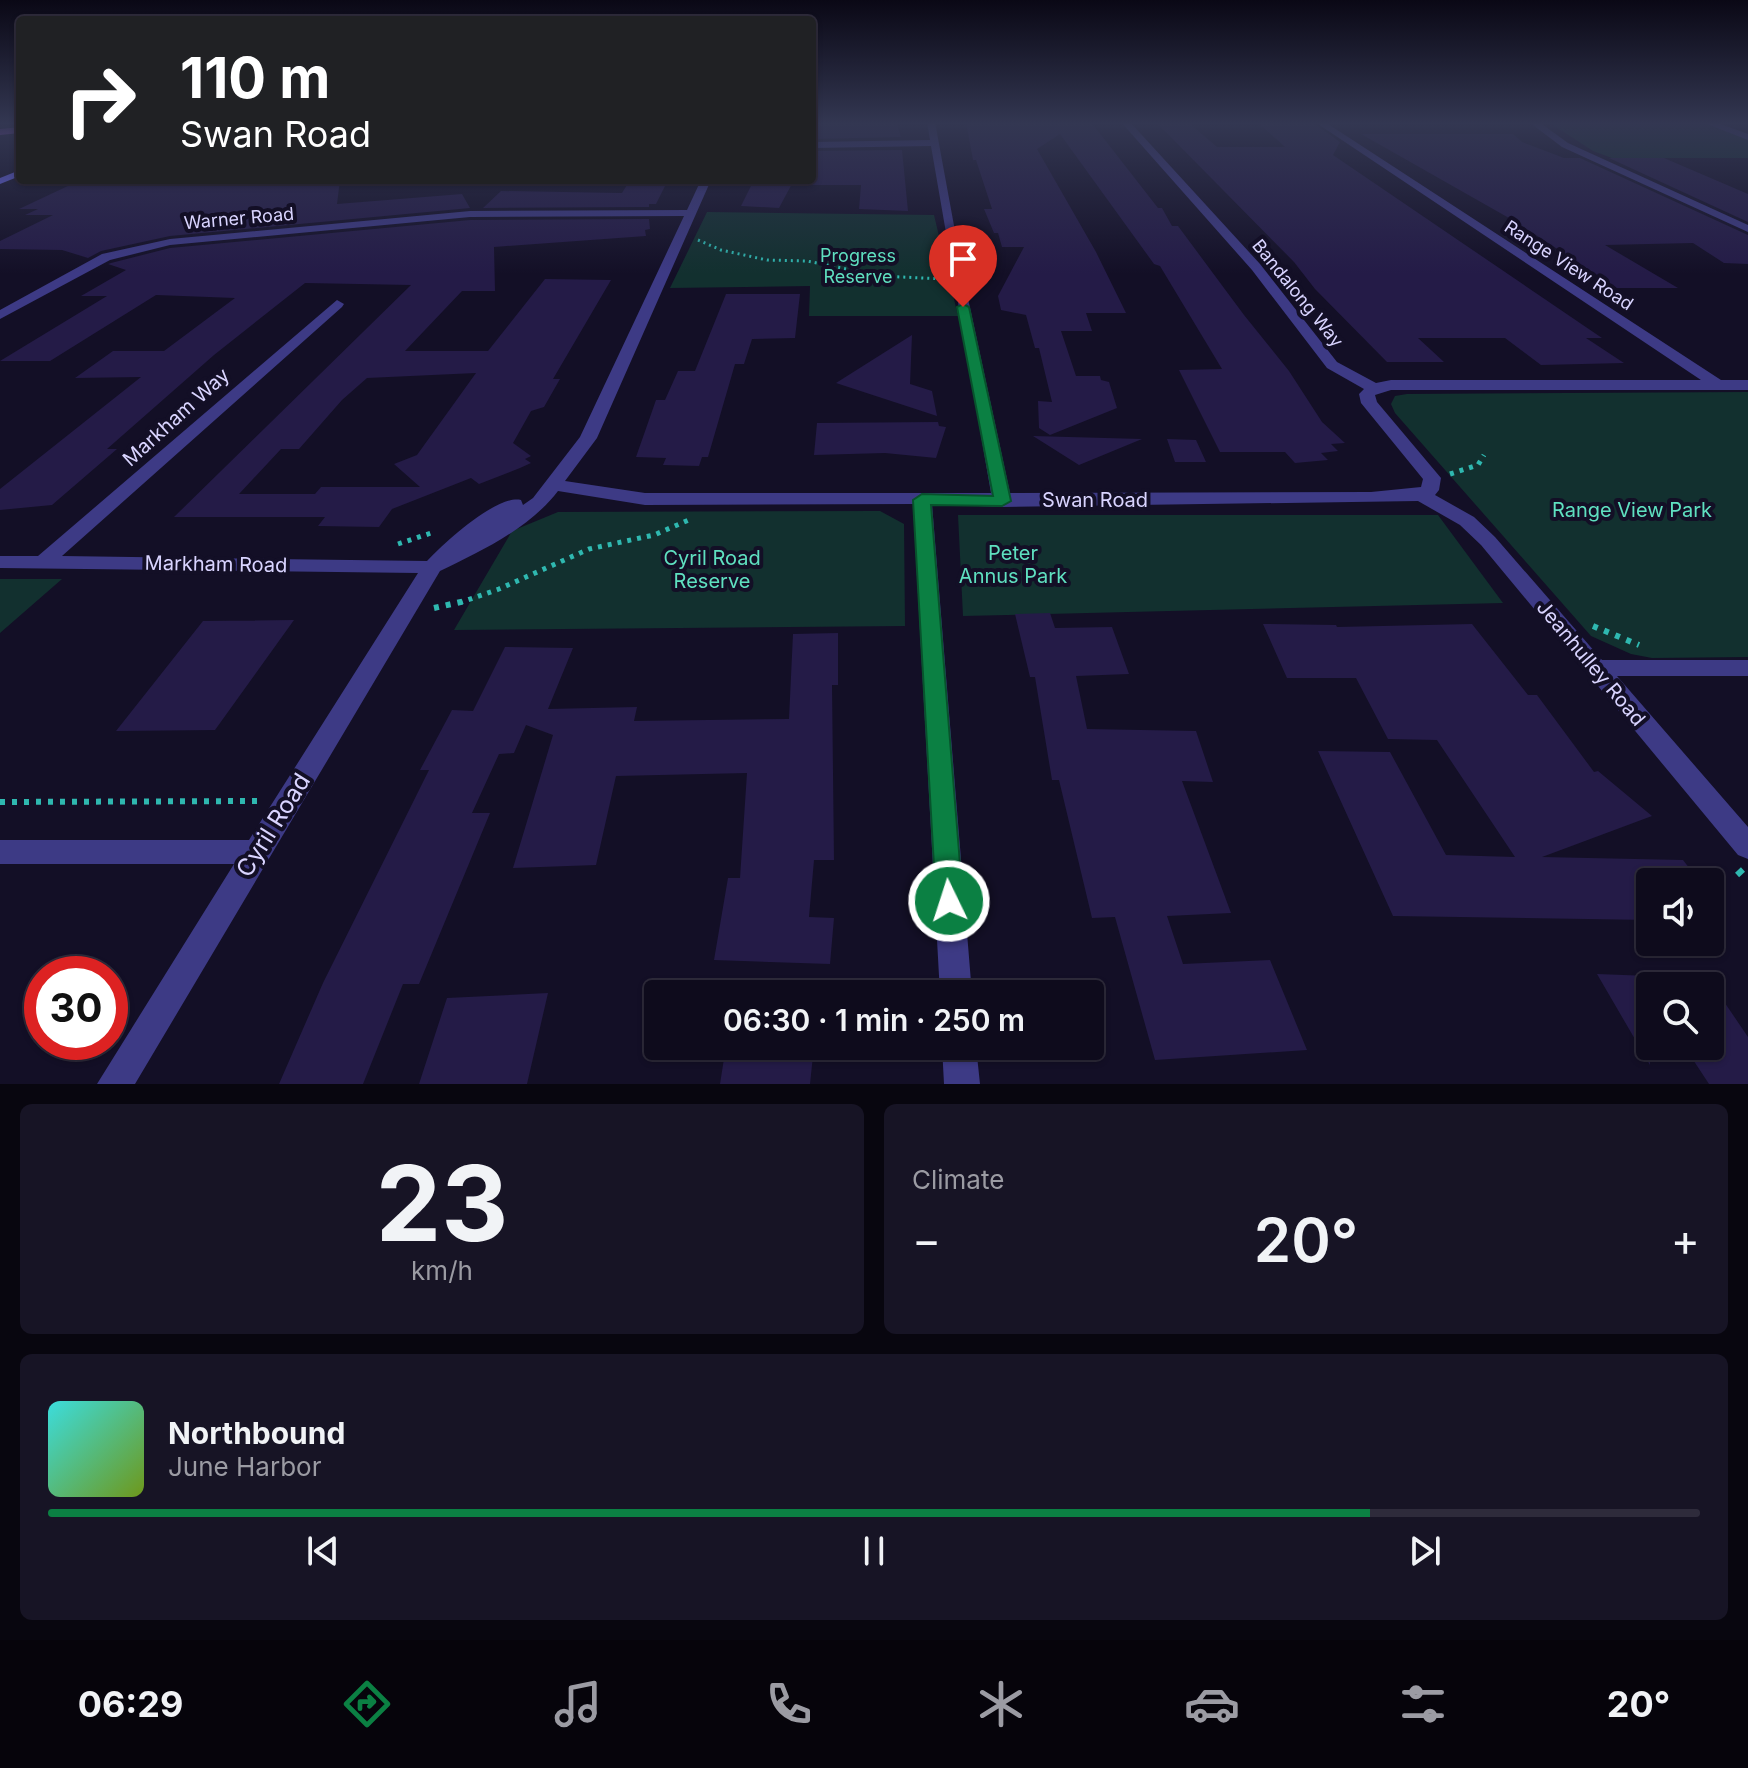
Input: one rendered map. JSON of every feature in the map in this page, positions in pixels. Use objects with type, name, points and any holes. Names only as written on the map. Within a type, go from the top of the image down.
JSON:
[{"type":"street","points":[[938,173],[1002,501]]},
{"type":"street","name":"Bandalong Way","points":[[1171,173],[1256,267],[1332,365],[1374,388]]},
{"type":"street","name":"Range View Road","points":[[1396,173],[1718,385]]},
{"type":"street","points":[[1625,173],[1748,229]]},
{"type":"street","points":[[432,567],[474,547],[540,502],[588,438],[704,184]]},
{"type":"street","name":"Warner Road","points":[[0,315],[106,257],[170,242],[498,212],[689,213]]},
{"type":"street","name":"Markham Way","points":[[44,562],[337,304]]},
{"type":"street","points":[[1433,482],[1369,403],[1367,394],[1374,388],[1391,385],[1748,385]]},
{"type":"street","name":"Swan Road","points":[[554,485],[645,499],[1002,501],[1371,498],[1433,482]]},
{"type":"street","name":"Jeanhulley Road","points":[[1433,482],[1595,668],[1738,852]]},
{"type":"street","points":[[922,500],[955,980]]},
{"type":"street","name":"Markham Road","points":[[0,562],[432,567]]},
{"type":"street","name":"Cyril Road","points":[[115,1084],[271,797],[407,609],[432,567]]},
{"type":"street","points":[[1595,668],[1748,668]]},
{"type":"street","points":[[0,852],[241,852]]},
{"type":"street","points":[[960,1060],[962,1084]]},
{"type":"path","points":[[677,239],[703,241],[721,250],[767,260],[807,261],[912,279],[958,280]]},
{"type":"path","points":[[1433,482],[1468,471],[1478,465],[1484,455]]},
{"type":"path","points":[[407,609],[444,608],[499,589],[589,549],[654,535],[706,512],[716,499]]},
{"type":"path","points":[[389,547],[437,531]]},
{"type":"path","points":[[1557,623],[1584,623],[1651,649]]},
{"type":"path","points":[[0,802],[271,797],[241,852]]},
{"type":"path","points":[[1738,852],[1748,881]]},
{"type":"green space","name":"Progress Reserve","points":[[707,212],[934,215],[958,316],[809,316],[810,286],[670,288]]},
{"type":"green space","name":"Range View Park","points":[[1748,392],[1748,657],[1652,658],[1631,654],[1591,636],[1395,413],[1391,404],[1395,396],[1407,394]]},
{"type":"green space","name":"Cyril Road Reserve","points":[[880,511],[904,524],[905,626],[454,630],[512,531],[558,512]]},
{"type":"green space","name":"Peter Annus Park","points":[[958,515],[1438,515],[1503,603],[963,616]]},
{"type":"green space","points":[[0,579],[62,579],[0,633]]},
{"type":"building","points":[[816,173],[904,173],[908,211],[859,209],[861,185],[812,185],[816,184]]},
{"type":"building","points":[[980,173],[1051,173],[1096,252],[1126,313],[1086,313],[1092,331],[1061,331],[1076,376],[1100,376],[1101,380],[1109,382],[1117,408],[1050,435],[1039,428],[1038,401],[1052,402],[1039,348],[1035,348],[1026,315],[1001,310],[998,296],[1024,247],[1002,247],[984,209],[992,209]]},
{"type":"building","points":[[1088,173],[1130,173],[1158,208],[1162,208],[1172,226],[1178,226],[1289,371],[1322,422],[1345,443],[1331,444],[1338,451],[1321,453],[1328,460],[1295,463],[1285,452],[1220,452],[1179,370],[1222,369],[1160,266],[1154,264]]},
{"type":"building","points":[[1206,173],[1359,173],[1602,338],[1586,338],[1624,363],[1541,365],[1505,338],[1418,338],[1444,362],[1387,362],[1315,289],[1294,262]]},
{"type":"building","points":[[1429,173],[1612,173],[1748,235],[1748,264],[1724,263],[1693,243],[1605,245],[1678,288],[1617,288],[1516,222]]},
{"type":"building","points":[[1641,173],[1698,173],[1748,194],[1748,222]]},
{"type":"building","points":[[340,184],[337,204],[462,194],[470,208],[170,236],[101,251],[88,258],[62,250],[0,249],[0,241],[53,215],[25,215],[38,209],[19,209],[70,185]]},
{"type":"building","points":[[628,184],[666,184],[656,204],[649,204],[649,207],[483,208],[501,191],[622,193]]},
{"type":"building","points":[[752,184],[792,184],[779,208],[741,206]]},
{"type":"building","points":[[649,219],[650,229],[645,230],[646,236],[494,247],[495,291],[462,291],[405,351],[488,351],[545,279],[611,280],[553,379],[560,379],[544,407],[531,411],[513,443],[531,456],[525,459],[531,463],[479,484],[471,478],[392,509],[379,527],[318,526],[325,517],[174,517],[411,285],[305,283],[214,355],[107,449],[117,449],[52,505],[0,510],[0,489],[141,377],[75,378],[113,351],[164,351],[235,298],[156,295],[50,361],[0,361],[107,296],[81,296],[126,270],[108,264],[170,248],[470,220]],"holes":[[[476,373],[417,455],[394,464],[420,487],[321,487],[315,494],[239,494],[281,449],[299,449],[342,400],[367,378]]]},
{"type":"building","points":[[726,294],[800,294],[795,338],[752,339],[744,364],[735,364],[708,457],[702,457],[699,466],[663,465],[666,458],[636,457],[656,400],[665,400],[678,371],[695,371]]},
{"type":"building","points":[[912,335],[910,384],[932,391],[937,416],[836,383]]},
{"type":"building","points":[[938,422],[939,426],[946,427],[936,458],[885,453],[814,455],[817,423]]},
{"type":"building","points":[[1033,436],[1142,439],[1079,465]]},
{"type":"building","points":[[1167,439],[1196,440],[1206,462],[1175,462]]},
{"type":"building","points":[[1050,613],[1055,628],[1112,627],[1129,674],[1076,676],[1087,729],[1196,731],[1213,782],[1182,781],[1231,913],[1167,916],[1183,964],[1270,960],[1307,1050],[1155,1060],[1115,917],[1092,918],[1059,780],[1052,780],[1035,677],[1030,677],[1015,614]]},
{"type":"building","points":[[294,620],[215,730],[116,731],[203,621]]},
{"type":"building","points":[[1263,624],[1337,627],[1472,624],[1528,695],[1537,695],[1594,772],[1598,771],[1652,816],[1542,857],[1683,860],[1689,868],[1636,868],[1636,920],[1393,916],[1318,751],[1390,752],[1446,855],[1515,857],[1437,740],[1388,739],[1356,678],[1287,678]]},
{"type":"building","points":[[838,633],[838,685],[832,685],[834,860],[814,860],[809,917],[834,918],[830,964],[714,960],[728,878],[740,878],[747,773],[616,776],[596,865],[513,868],[553,735],[526,725],[514,753],[499,754],[472,813],[490,813],[419,984],[403,984],[363,1084],[279,1084],[323,983],[429,770],[420,770],[452,710],[473,711],[505,647],[573,648],[548,709],[637,707],[634,721],[789,719],[793,634]]},
{"type":"building","points":[[1597,974],[1636,975],[1636,1041]]},
{"type":"building","points":[[548,993],[527,1084],[419,1084],[447,998]]},
{"type":"building","points":[[1724,1002],[1748,1037],[1748,1084],[1709,1084],[1693,1060],[1724,1060]]},
{"type":"building","points":[[724,1060],[813,1060],[810,1084],[720,1084]]},
{"type":"route","points":[[949,901],[922,500],[1002,501],[963,307]]}]
